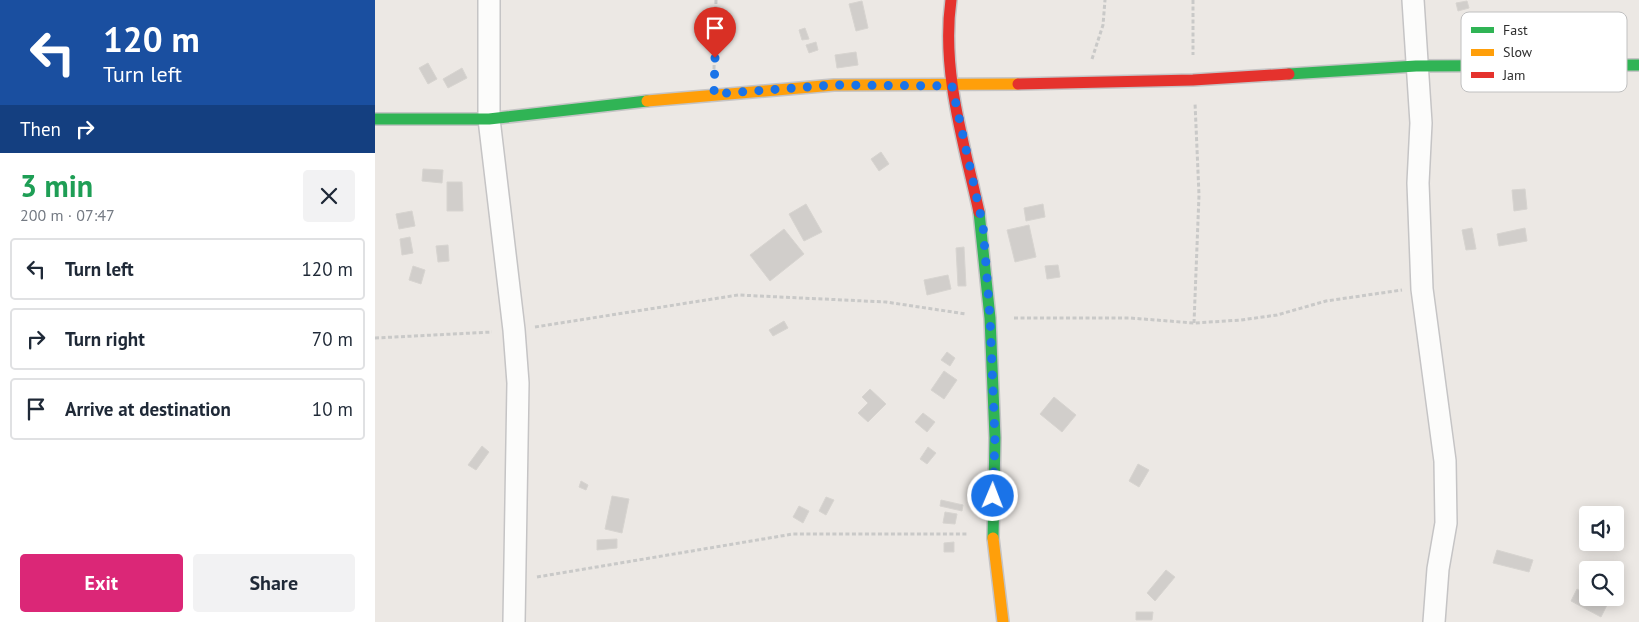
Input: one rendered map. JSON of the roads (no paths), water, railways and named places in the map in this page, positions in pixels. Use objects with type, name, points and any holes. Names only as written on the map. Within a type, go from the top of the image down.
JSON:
[{"type":"street","points":[[489,0],[489,119],[514,330],[518,439],[514,622]]},
{"type":"street","points":[[951,0],[948,22],[952,86],[983,226],[990,318],[995,438],[993,534],[1003,622]]},
{"type":"street","points":[[1413,0],[1421,123],[1417,183],[1423,289],[1445,461],[1446,523],[1438,569],[1434,622]]},
{"type":"street","points":[[375,119],[489,119],[714,94],[834,85],[952,86],[1086,81],[1193,80],[1416,66],[1461,66]]}]
